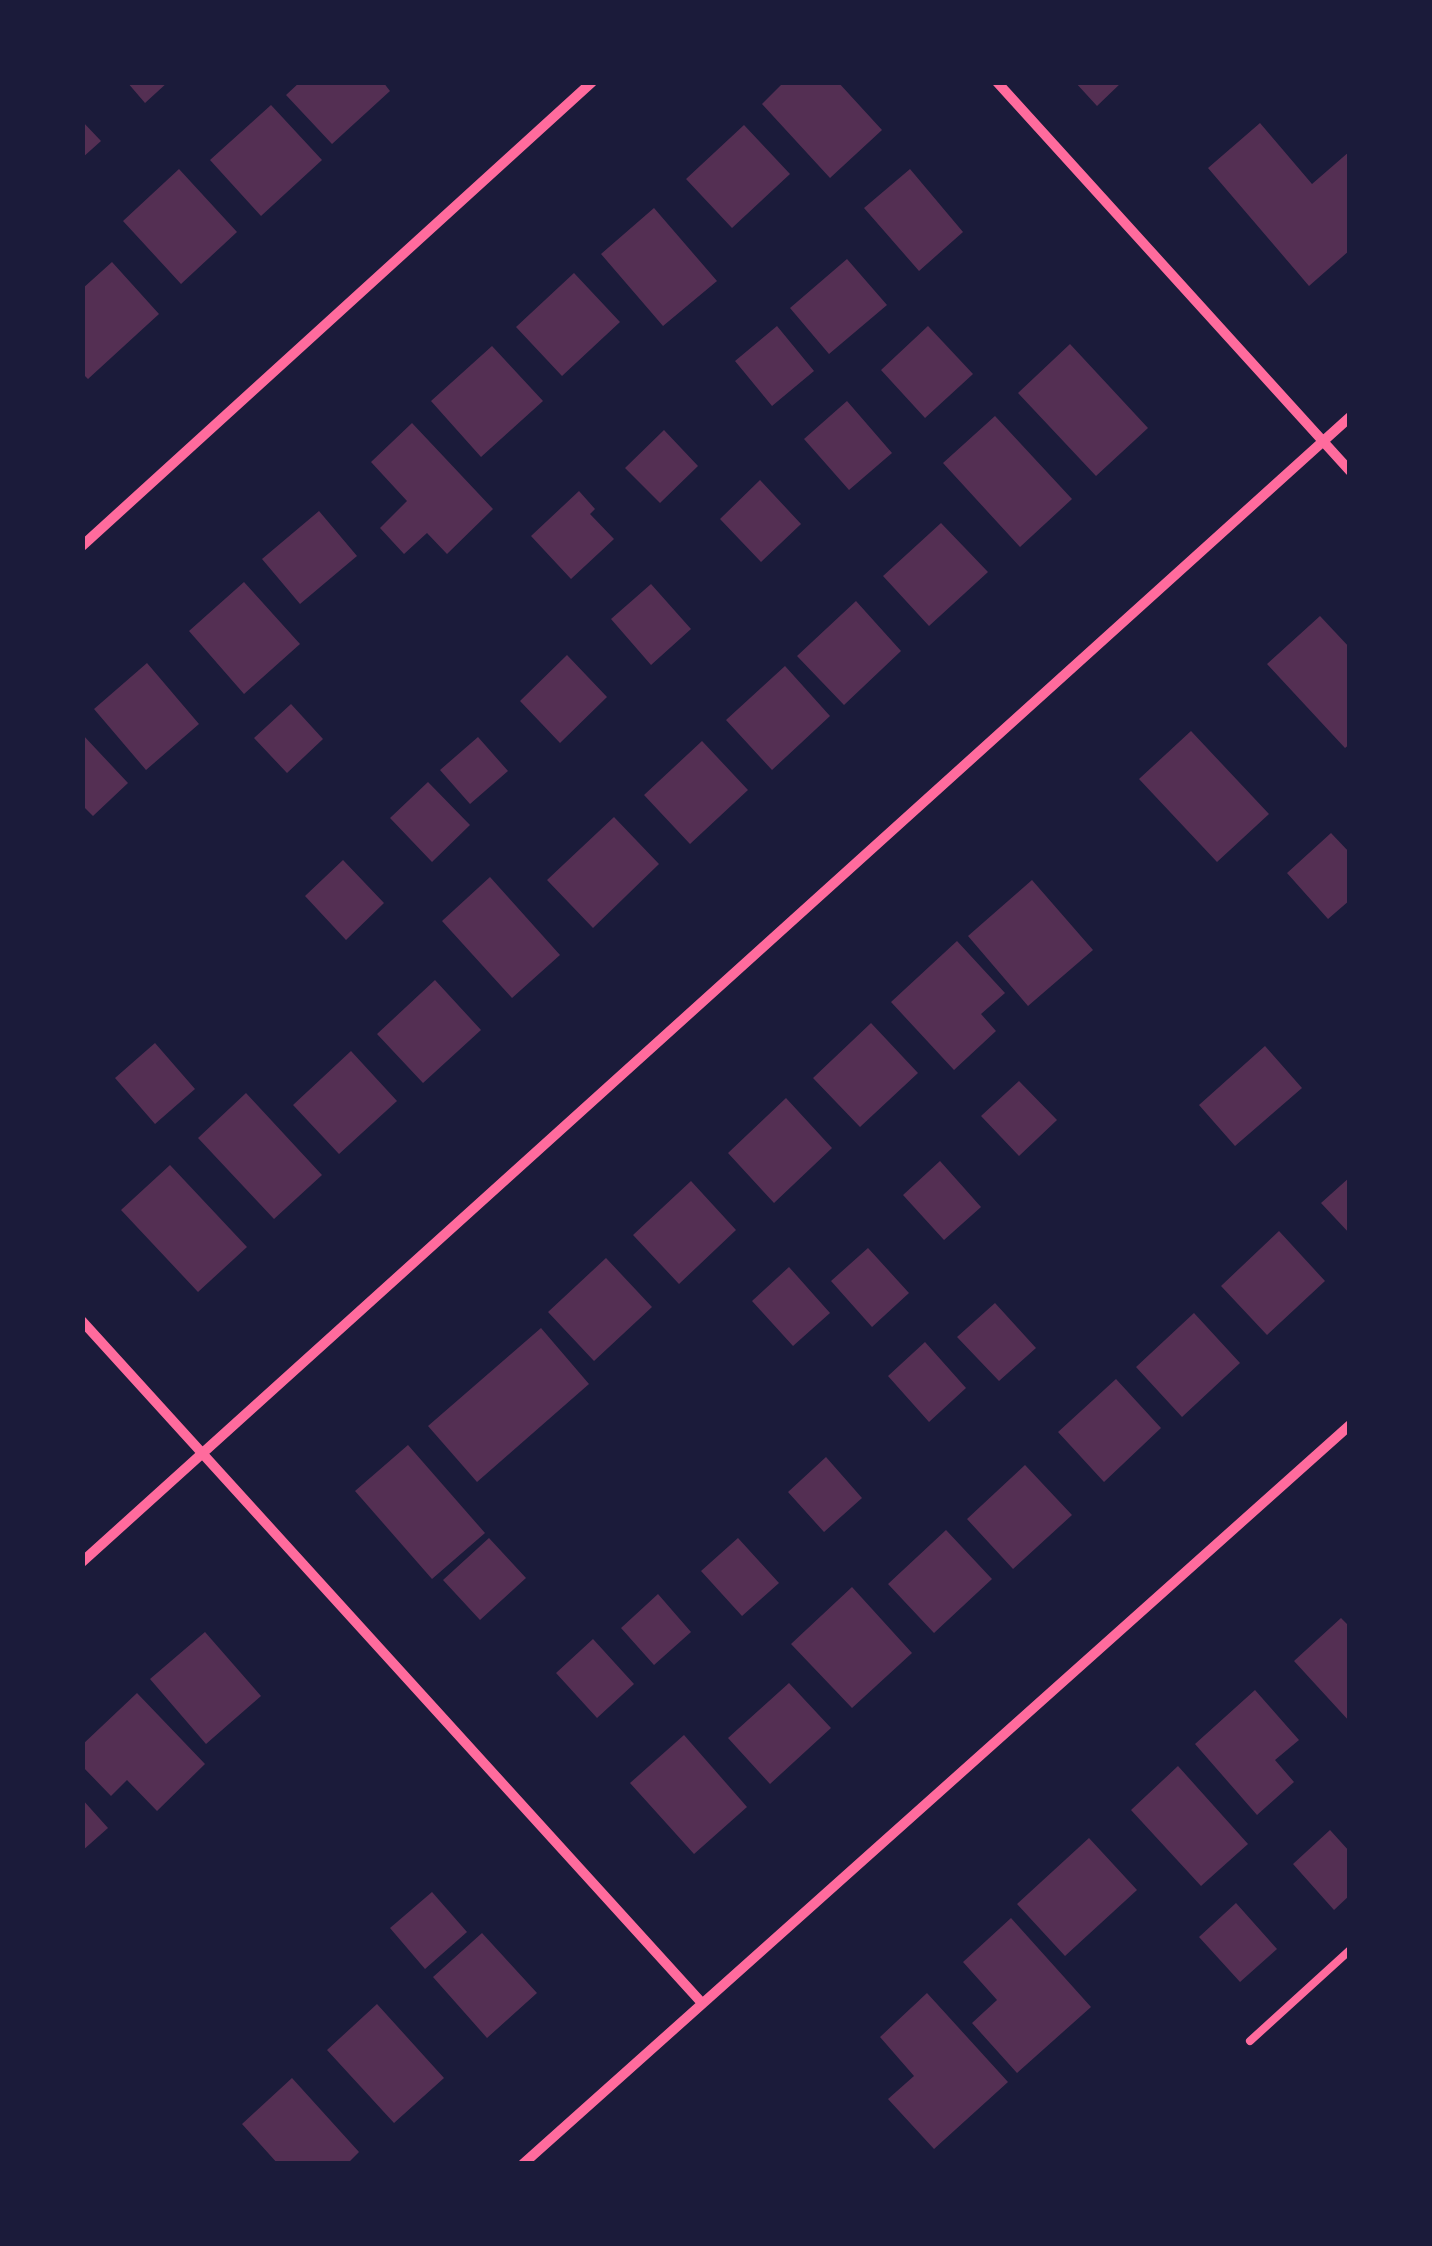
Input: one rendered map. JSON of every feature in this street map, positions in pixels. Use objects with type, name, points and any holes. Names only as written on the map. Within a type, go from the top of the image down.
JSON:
[{"type":"street","points":[[82,546],[592,82]]},
{"type":"street","points":[[997,82],[1350,471]]},
{"type":"street","points":[[82,1562],[1350,417]]},
{"type":"street","points":[[82,1321],[701,2002]]},
{"type":"street","points":[[523,2164],[1350,1425]]},
{"type":"lane","points":[[1250,2042],[1350,1950]]},
{"type":"building","points":[[127,82],[168,82],[145,103]]},
{"type":"building","points":[[300,82],[383,82],[390,91],[332,144],[286,95]]},
{"type":"building","points":[[784,82],[838,82],[882,130],[830,178],[762,104]]},
{"type":"building","points":[[1075,82],[1122,82],[1097,106]]},
{"type":"building","points":[[271,105],[322,160],[261,216],[210,160]]},
{"type":"building","points":[[82,121],[101,141],[82,158]]},
{"type":"building","points":[[1260,123],[1312,184],[1350,151],[1350,250],[1309,286],[1208,168]]},
{"type":"building","points":[[744,125],[790,174],[732,228],[686,179]]},
{"type":"building","points":[[179,169],[237,232],[181,284],[123,221]]},
{"type":"building","points":[[910,169],[963,232],[919,271],[864,208]]},
{"type":"building","points":[[654,208],[717,281],[663,326],[601,254]]},
{"type":"building","points":[[847,259],[887,305],[829,354],[790,308]]},
{"type":"building","points":[[112,262],[159,314],[88,379],[82,373],[82,289]]},
{"type":"building","points":[[574,273],[620,322],[562,376],[516,327]]},
{"type":"building","points":[[777,326],[814,371],[772,406],[735,361]]},
{"type":"building","points":[[928,326],[973,374],[925,418],[881,370]]},
{"type":"building","points":[[1070,344],[1148,428],[1096,476],[1018,393]]},
{"type":"building","points":[[492,346],[543,401],[481,457],[431,401]]},
{"type":"building","points":[[847,401],[892,453],[849,490],[804,439]]},
{"type":"building","points":[[995,416],[1072,499],[1020,547],[943,463]]},
{"type":"building","points":[[412,423],[493,509],[447,554],[427,533],[404,554],[380,528],[407,501],[371,462]]},
{"type":"building","points":[[664,430],[698,466],[660,503],[625,468]]},
{"type":"building","points":[[760,480],[801,524],[761,562],[720,519]]},
{"type":"building","points":[[579,491],[595,509],[590,514],[614,539],[571,579],[531,536]]},
{"type":"building","points":[[319,511],[357,556],[300,604],[262,559]]},
{"type":"building","points":[[941,523],[988,572],[929,626],[883,576]]},
{"type":"building","points":[[244,582],[300,644],[244,694],[189,631]]},
{"type":"building","points":[[651,584],[691,629],[651,665],[611,619]]},
{"type":"building","points":[[856,601],[901,651],[844,705],[797,656]]},
{"type":"building","points":[[1320,616],[1350,648],[1350,744],[1345,748],[1267,664]]},
{"type":"building","points":[[567,655],[607,697],[560,743],[520,701]]},
{"type":"building","points":[[147,663],[199,724],[146,770],[94,709]]},
{"type":"building","points":[[785,666],[830,716],[772,770],[726,720]]},
{"type":"building","points":[[291,704],[323,739],[287,773],[254,738]]},
{"type":"building","points":[[1191,731],[1269,814],[1217,862],[1139,779]]},
{"type":"building","points":[[82,734],[128,783],[93,816],[82,805]]},
{"type":"building","points":[[478,737],[508,771],[470,804],[440,770]]},
{"type":"building","points":[[702,741],[748,790],[690,844],[644,795]]},
{"type":"building","points":[[428,782],[470,825],[432,862],[390,818]]},
{"type":"building","points":[[614,817],[659,864],[593,928],[547,880]]},
{"type":"building","points":[[1331,833],[1350,853],[1350,900],[1328,919],[1287,873]]},
{"type":"building","points":[[343,860],[384,903],[346,940],[305,896]]},
{"type":"building","points":[[490,877],[560,955],[512,998],[442,921]]},
{"type":"building","points":[[1032,880],[1093,950],[1028,1006],[968,936]]},
{"type":"building","points":[[957,941],[1005,993],[981,1014],[996,1031],[954,1070],[891,1002]]},
{"type":"building","points":[[435,980],[481,1030],[423,1083],[377,1034]]},
{"type":"building","points":[[871,1023],[918,1073],[860,1127],[813,1078]]},
{"type":"building","points":[[155,1043],[195,1089],[155,1124],[115,1078]]},
{"type":"building","points":[[1265,1046],[1302,1088],[1235,1146],[1199,1105]]},
{"type":"building","points":[[351,1051],[397,1101],[339,1154],[293,1105]]},
{"type":"building","points":[[1019,1081],[1057,1120],[1019,1156],[981,1116]]},
{"type":"building","points":[[246,1093],[322,1175],[274,1219],[198,1138]]},
{"type":"building","points":[[786,1098],[832,1148],[774,1203],[728,1153]]},
{"type":"building","points":[[940,1161],[981,1207],[944,1240],[903,1195]]},
{"type":"building","points":[[170,1165],[247,1247],[198,1292],[121,1210]]},
{"type":"building","points":[[1350,1177],[1350,1234],[1321,1203]]},
{"type":"building","points":[[691,1181],[736,1230],[679,1284],[633,1235]]},
{"type":"building","points":[[1279,1231],[1325,1281],[1267,1335],[1221,1286]]},
{"type":"building","points":[[868,1248],[909,1293],[872,1327],[831,1281]]},
{"type":"building","points":[[606,1258],[652,1307],[594,1361],[548,1312]]},
{"type":"building","points":[[789,1267],[830,1313],[793,1346],[752,1301]]},
{"type":"building","points":[[995,1303],[1036,1348],[999,1381],[957,1337]]},
{"type":"building","points":[[1194,1313],[1240,1363],[1182,1417],[1136,1367]]},
{"type":"building","points":[[541,1328],[589,1384],[477,1482],[428,1426]]},
{"type":"building","points":[[925,1342],[966,1388],[929,1422],[888,1376]]},
{"type":"building","points":[[1116,1379],[1161,1428],[1104,1482],[1058,1432]]},
{"type":"building","points":[[408,1445],[485,1533],[432,1579],[355,1491]]},
{"type":"building","points":[[826,1457],[862,1498],[824,1532],[788,1492]]},
{"type":"building","points":[[1025,1465],[1072,1515],[1013,1569],[967,1519]]},
{"type":"building","points":[[946,1530],[992,1579],[934,1633],[888,1584]]},
{"type":"building","points":[[489,1538],[526,1578],[480,1620],[443,1580]]},
{"type":"building","points":[[738,1538],[779,1583],[742,1616],[701,1571]]},
{"type":"building","points":[[852,1587],[912,1653],[852,1708],[791,1644]]},
{"type":"building","points":[[658,1594],[691,1632],[654,1665],[621,1628]]},
{"type":"building","points":[[1341,1618],[1350,1627],[1350,1722],[1294,1661]]},
{"type":"building","points":[[205,1632],[261,1696],[206,1744],[150,1679]]},
{"type":"building","points":[[593,1639],[634,1684],[597,1718],[556,1673]]},
{"type":"building","points":[[789,1683],[831,1728],[770,1784],[728,1738]]},
{"type":"building","points":[[1255,1690],[1299,1740],[1275,1760],[1294,1782],[1257,1815],[1195,1744]]},
{"type":"building","points":[[137,1693],[205,1764],[157,1811],[127,1780],[111,1796],[82,1766],[82,1745]]},
{"type":"building","points":[[684,1735],[747,1807],[694,1854],[630,1783]]},
{"type":"building","points":[[1178,1766],[1248,1844],[1201,1886],[1131,1810]]},
{"type":"building","points":[[82,1799],[108,1828],[82,1851]]},
{"type":"building","points":[[1330,1830],[1350,1852],[1350,1895],[1334,1910],[1293,1864]]},
{"type":"building","points":[[1089,1838],[1137,1890],[1065,1956],[1017,1904]]},
{"type":"building","points":[[432,1892],[467,1932],[425,1969],[390,1928]]},
{"type":"building","points":[[1236,1903],[1277,1949],[1240,1982],[1199,1937]]},
{"type":"building","points":[[1011,1918],[1091,2007],[1017,2073],[972,2023],[997,2000],[963,1962]]},
{"type":"building","points":[[482,1933],[537,1993],[487,2038],[433,1977]]},
{"type":"building","points":[[927,1993],[1008,2082],[934,2149],[888,2099],[914,2076],[880,2037]]},
{"type":"building","points":[[377,2004],[444,2078],[394,2123],[327,2050]]},
{"type":"building","points":[[292,2078],[359,2152],[347,2164],[278,2164],[242,2124]]}]
